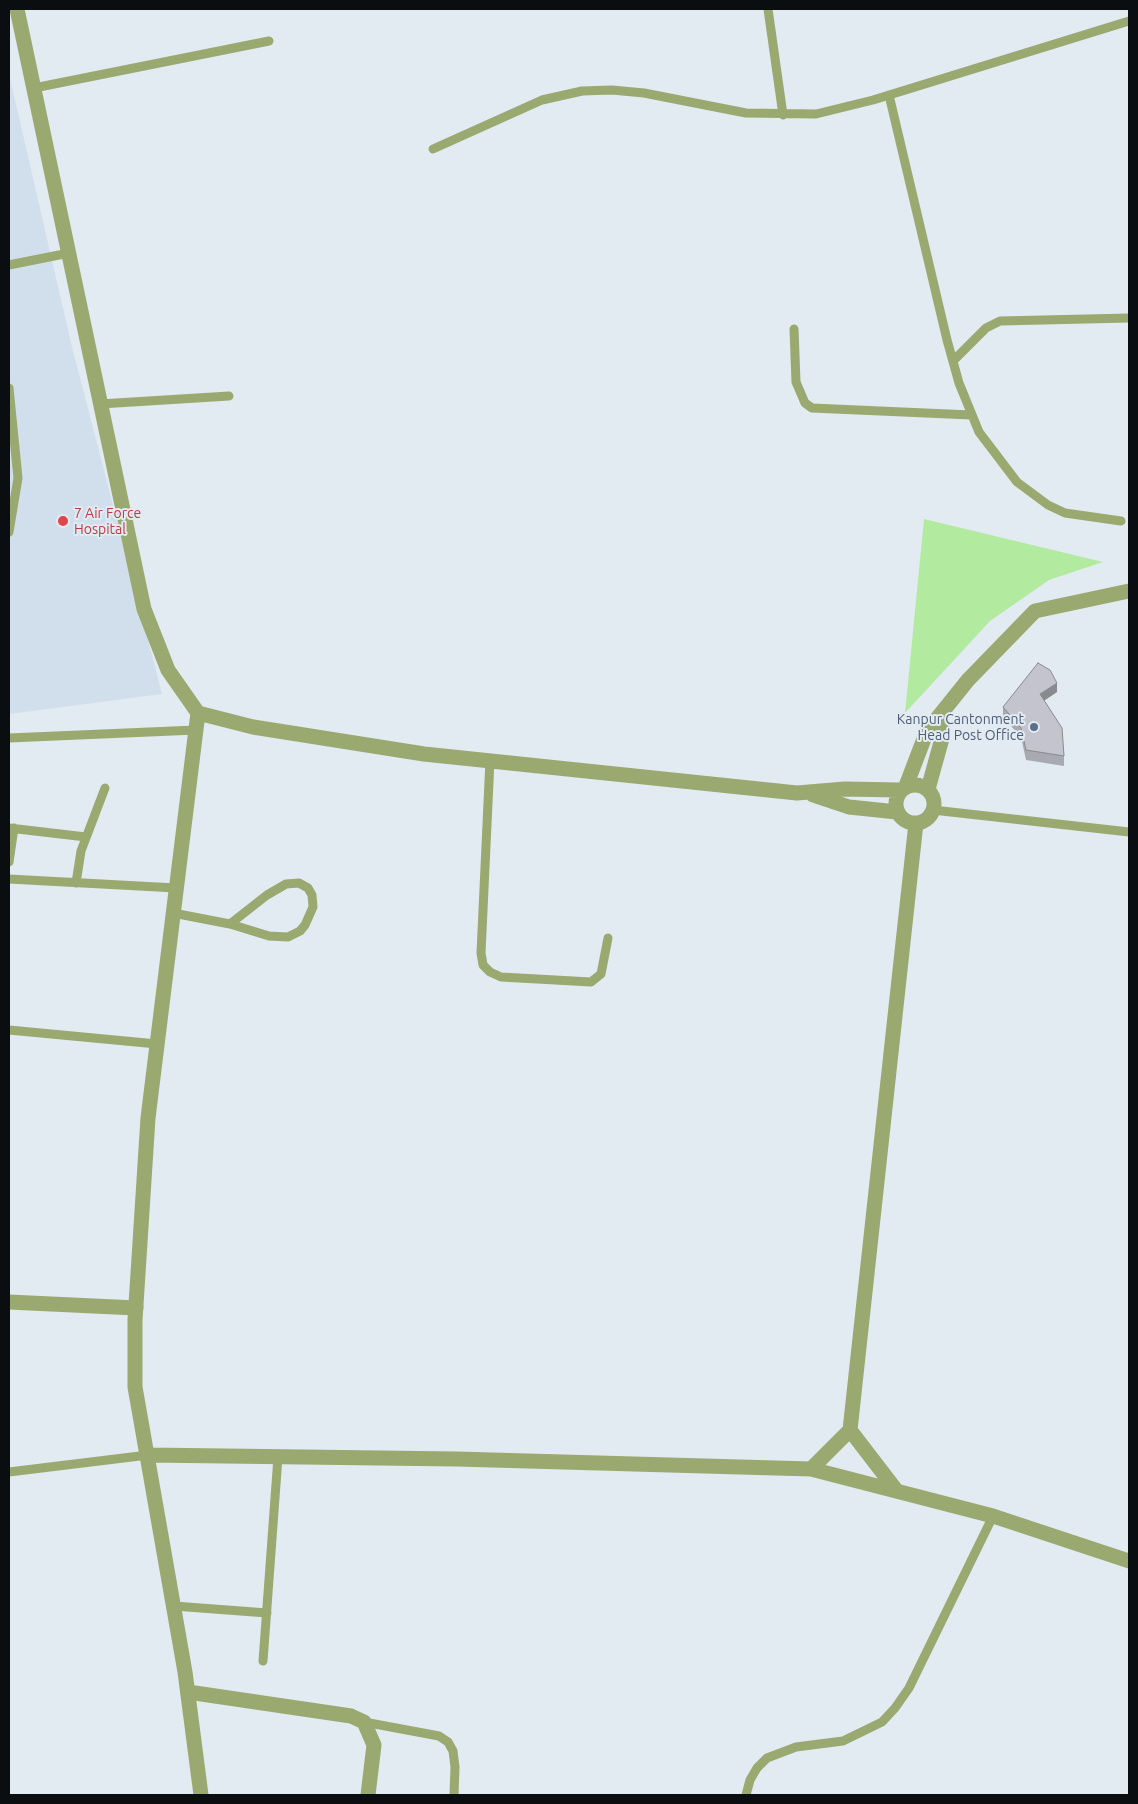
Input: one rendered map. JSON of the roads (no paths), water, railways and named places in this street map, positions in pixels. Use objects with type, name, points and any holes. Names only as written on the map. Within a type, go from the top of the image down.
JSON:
[{"type":"street","points":[[16,9],[144,609],[168,670],[198,713],[253,727],[424,754],[804,793],[903,788],[914,784],[928,789],[932,795],[933,810],[929,817],[916,823],[901,818],[895,805],[903,788],[927,731],[968,680],[1035,611],[1129,591]]},
{"type":"street","points":[[198,713],[148,1118],[136,1308],[135,1387],[188,1692],[201,1795]]},
{"type":"street","points":[[928,789],[943,735],[940,717]]},
{"type":"street","points":[[804,793],[849,807],[897,812]]},
{"type":"street","points":[[811,1469],[850,1430],[916,823]]},
{"type":"street","points":[[9,1302],[136,1308]]},
{"type":"street","points":[[850,1430],[896,1490]]},
{"type":"street","points":[[148,1455],[457,1459],[811,1469],[993,1516],[1129,1561]]},
{"type":"street","points":[[188,1692],[351,1716],[364,1722],[374,1745],[368,1795]]},
{"type":"lane","points":[[768,9],[783,115]]},
{"type":"lane","points":[[433,149],[542,100],[582,91],[612,90],[644,93],[730,111],[783,115],[816,114],[889,95],[1129,21]]},
{"type":"lane","points":[[34,88],[269,41]]},
{"type":"lane","points":[[889,95],[953,361],[971,415],[979,432],[1004,468],[1031,494],[1048,505],[1065,513],[1121,520]]},
{"type":"lane","points":[[9,265],[69,252]]},
{"type":"lane","points":[[953,361],[986,328],[1000,321],[1129,318]]},
{"type":"lane","points":[[794,329],[796,382],[805,403],[812,408],[971,415]]},
{"type":"lane","points":[[9,388],[13,476],[9,532]]},
{"type":"lane","points":[[100,404],[230,396]]},
{"type":"lane","points":[[9,738],[196,730]]},
{"type":"lane","points":[[490,760],[481,953],[483,965],[490,972],[501,977],[591,982],[601,974],[608,938]]},
{"type":"lane","points":[[76,883],[78,865],[86,837],[105,788]]},
{"type":"lane","points":[[933,810],[1129,832]]},
{"type":"lane","points":[[9,862],[11,828],[86,837]]},
{"type":"lane","points":[[9,879],[176,888]]},
{"type":"lane","points":[[173,913],[230,924],[268,936],[288,937],[300,931],[305,925],[312,907],[312,895],[304,885],[286,884],[267,895],[230,924]]},
{"type":"lane","points":[[9,1030],[157,1044]]},
{"type":"lane","points":[[9,1472],[148,1455]]},
{"type":"lane","points":[[264,1661],[278,1457]]},
{"type":"lane","points":[[746,1795],[750,1780],[757,1768],[767,1758],[796,1747],[843,1741],[882,1722],[895,1708],[909,1688],[993,1516]]},
{"type":"lane","points":[[174,1606],[267,1614]]},
{"type":"lane","points":[[364,1722],[439,1736],[448,1742],[453,1751],[455,1767],[454,1795]]},
{"type":"place","name":"7 Air Force Hospital","points":[[63,521]]},
{"type":"place","name":"Kanpur Cantonment Head Post Office","points":[[1034,727]]}]
